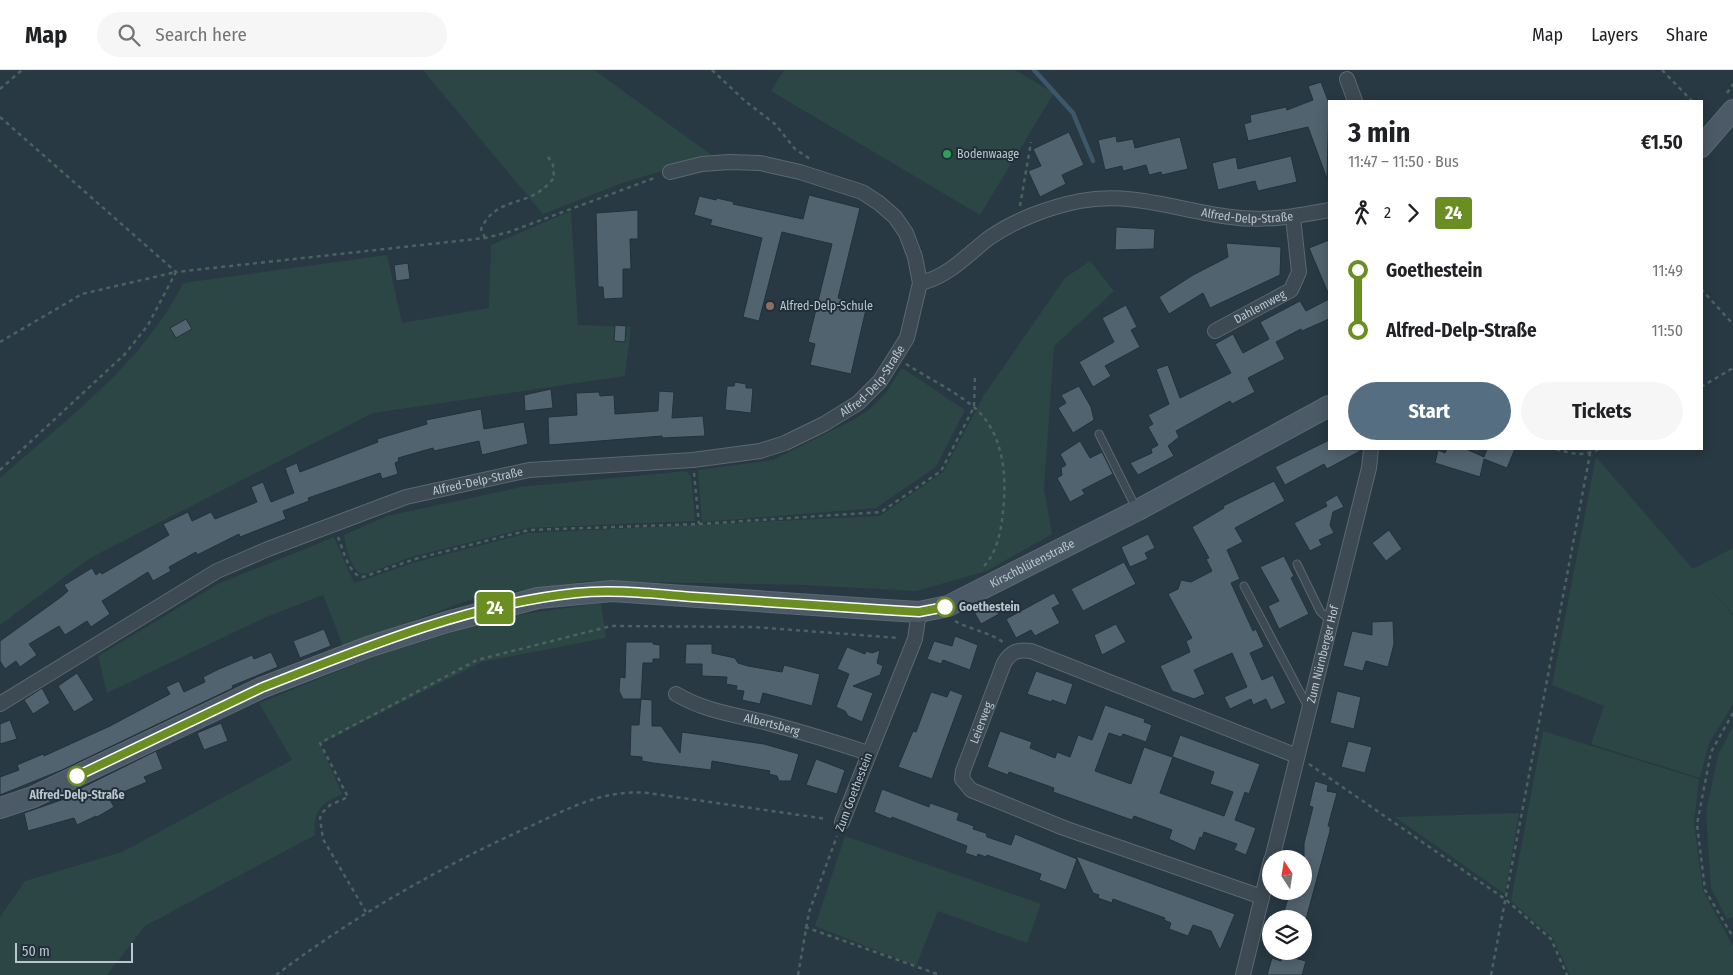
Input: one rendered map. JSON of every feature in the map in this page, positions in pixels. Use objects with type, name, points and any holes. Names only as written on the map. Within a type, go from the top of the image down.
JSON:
[{"type":"main road","points":[[1703,146],[1733,110]]},
{"type":"main road","name":"Kirschblütenstraße","points":[[0,808],[33,797],[261,688],[377,644],[447,622],[538,598],[612,591],[919,612],[948,606],[984,590],[1138,510],[1328,407]]},
{"type":"street","points":[[1347,80],[1355,100]]},
{"type":"street","name":"Alfred-Delp-Straße","points":[[0,704],[217,571],[406,497],[530,470],[693,460],[760,451],[785,443],[824,424],[858,403],[880,380],[907,338],[920,283],[915,257],[906,233],[895,217],[862,192],[836,181],[760,163],[729,162],[702,164],[670,172]]},
{"type":"street","name":"Alfred-Delp-Straße","points":[[920,283],[940,277],[990,237],[1022,220],[1058,206],[1106,198],[1158,202],[1230,217],[1275,219],[1328,210]]},
{"type":"street","name":"Dahlemweg","points":[[1215,331],[1291,290],[1296,282],[1299,260],[1294,217]]},
{"type":"street","name":"Zum Nürnberger Hof","points":[[1274,850],[1369,468],[1372,450]]},
{"type":"street","name":"Zum Goethestein","points":[[842,822],[915,639],[919,612]]},
{"type":"street","points":[[1015,651],[1031,651],[1297,756]]},
{"type":"street","name":"Leierweg","points":[[1015,651],[1004,663],[963,771],[962,779],[971,790],[1064,828],[1262,897]]},
{"type":"street","name":"Albertsberg","points":[[676,694],[690,702],[718,712],[810,734],[868,753]]},
{"type":"street","name":"Zum Nürnberger Hof","points":[[1243,975],[1262,897]]},
{"type":"lane","points":[[1099,434],[1138,510]]},
{"type":"lane","points":[[1297,564],[1320,611],[1330,622]]},
{"type":"lane","points":[[1244,586],[1309,709]]},
{"type":"path","points":[[0,89],[22,70]]},
{"type":"path","points":[[712,70],[744,101],[775,124],[795,149],[811,160]]},
{"type":"path","points":[[1662,70],[1691,100]]},
{"type":"path","points":[[0,117],[176,272]]},
{"type":"path","points":[[1022,220],[1020,201],[1031,142]]},
{"type":"path","points":[[485,238],[481,229],[487,216],[512,202],[542,190],[554,178],[553,164],[547,155]]},
{"type":"path","points":[[0,342],[82,294],[176,272],[485,238],[509,232],[670,172]]},
{"type":"path","points":[[0,470],[125,354],[148,325],[176,272]]},
{"type":"path","points":[[1703,291],[1733,324]]},
{"type":"path","points":[[895,357],[974,407],[992,430],[1005,472],[1002,520],[994,553],[988,562],[976,573],[984,590]]},
{"type":"path","points":[[1703,386],[1733,368]]},
{"type":"path","points":[[333,524],[353,572],[358,577],[363,577],[415,559],[528,530],[699,524],[881,512],[941,471],[974,407],[975,374]]},
{"type":"path","points":[[1559,450],[1571,454],[1590,454],[1597,450]]},
{"type":"path","points":[[1491,975],[1590,454]]},
{"type":"path","points":[[693,460],[699,524]]},
{"type":"path","points":[[948,606],[955,620],[965,627],[998,638],[1015,651]]},
{"type":"path","points":[[366,912],[320,831],[323,812],[330,805],[348,797],[320,743],[477,660],[611,626],[754,627],[915,639]]},
{"type":"path","points":[[1733,713],[1711,752],[1697,824],[1705,890],[1733,937]]},
{"type":"path","points":[[1297,756],[1506,899],[1551,939],[1567,975]]},
{"type":"path","points":[[276,975],[366,912],[480,850],[587,800],[607,794],[622,792],[648,793],[842,822]]},
{"type":"path","name":"Zum Goethestein","points":[[798,975],[805,927],[842,822]]},
{"type":"path","points":[[805,927],[940,975]]},
{"type":"green space","points":[[423,70],[594,70],[713,156],[625,182],[543,214]]},
{"type":"green space","name":"Bodenwaage","points":[[784,70],[1015,70],[1054,93],[980,215],[771,91]]},
{"type":"green space","points":[[571,211],[578,325],[631,327],[625,376],[373,413],[90,558],[0,625],[0,478],[76,412],[125,365],[147,339],[183,283],[387,255],[402,323],[489,308],[491,245]]},
{"type":"green space","points":[[1090,261],[1114,291],[1054,346],[1044,489],[1052,534],[987,571],[916,591],[804,585],[588,581],[481,596],[343,646],[323,595],[264,618],[107,693],[98,656],[218,584],[334,537],[354,583],[416,562],[528,533],[880,516],[943,472],[984,395],[1065,278]]},
{"type":"green space","points":[[902,368],[965,410],[936,467],[876,508],[702,522],[698,470],[773,460],[851,421],[870,409],[886,393]]},
{"type":"green space","points":[[1596,457],[1693,569],[1733,548],[1733,614],[1705,584],[1733,615],[1733,704],[1709,743],[1700,778],[1591,744],[1604,706],[1552,685]]},
{"type":"green space","points":[[686,471],[691,476],[695,521],[528,528],[411,557],[369,573],[361,574],[351,562],[346,546],[344,535],[387,516],[521,487]]},
{"type":"green space","points":[[601,603],[606,638],[482,662],[320,744],[342,794],[329,801],[320,809],[315,819],[315,835],[145,926],[107,975],[0,975],[0,917],[25,881],[122,852],[292,760],[259,703],[373,657],[502,617]]},
{"type":"green space","points":[[1733,726],[1733,917],[1727,919],[1711,888],[1706,813],[1709,813],[1706,812],[1718,755]]},
{"type":"green space","points":[[1543,731],[1699,779],[1694,823],[1703,891],[1733,946],[1733,975],[1570,975],[1553,938],[1511,901]]},
{"type":"green space","points":[[1519,813],[1505,894],[1395,817]]},
{"type":"green space","points":[[845,836],[1041,904],[1027,943],[938,911],[916,966],[815,926]]},
{"type":"building","points":[[1321,82],[1328,100],[1327,179],[1308,127],[1248,141],[1244,124],[1251,122],[1250,115],[1286,107],[1287,110],[1313,100],[1308,86]]},
{"type":"building","points":[[1069,132],[1084,165],[1062,175],[1066,184],[1040,197],[1028,171],[1041,166],[1033,149]]},
{"type":"building","points":[[1116,136],[1117,142],[1133,139],[1135,148],[1180,137],[1188,169],[1162,175],[1161,172],[1149,175],[1146,165],[1123,171],[1122,166],[1105,170],[1098,140]]},
{"type":"building","points":[[1291,156],[1297,182],[1258,191],[1255,181],[1218,190],[1212,163],[1236,157],[1238,169]]},
{"type":"building","points":[[809,195],[860,208],[838,298],[867,305],[851,374],[810,365],[815,344],[808,342],[832,244],[782,232],[759,321],[743,317],[762,238],[710,225],[712,220],[694,215],[699,196],[716,200],[717,198],[734,202],[733,204],[803,219]]},
{"type":"building","points":[[638,210],[638,239],[630,239],[631,269],[623,269],[623,298],[604,299],[603,287],[598,287],[596,213]]},
{"type":"building","points":[[1116,227],[1155,229],[1154,249],[1115,250]]},
{"type":"building","points":[[1328,240],[1328,293],[1309,248]]},
{"type":"building","points":[[1226,243],[1281,247],[1280,275],[1210,308],[1203,293],[1169,314],[1159,297],[1193,275],[1228,257]]},
{"type":"building","points":[[408,263],[410,279],[396,281],[394,265]]},
{"type":"building","points":[[1328,300],[1328,319],[1302,331],[1301,329],[1276,342],[1285,359],[1248,378],[1255,392],[1232,404],[1230,401],[1176,431],[1179,437],[1168,446],[1174,456],[1138,475],[1130,463],[1152,453],[1151,449],[1158,445],[1148,427],[1153,424],[1148,415],[1169,404],[1156,369],[1168,365],[1180,398],[1231,373],[1215,344],[1233,334],[1243,353],[1269,339],[1260,322],[1300,301],[1306,311]]},
{"type":"building","points":[[1126,305],[1137,327],[1131,330],[1140,347],[1105,366],[1111,376],[1093,387],[1079,362],[1114,342],[1102,318]]},
{"type":"building","points":[[186,319],[192,329],[176,338],[170,328]]},
{"type":"building","points":[[615,325],[626,326],[625,342],[614,341]]},
{"type":"building","points":[[735,382],[746,384],[746,388],[753,388],[751,413],[725,410],[727,386],[734,386]]},
{"type":"building","points":[[1079,386],[1091,407],[1094,420],[1073,433],[1058,408],[1066,403],[1061,395]]},
{"type":"building","points":[[551,389],[553,408],[525,411],[524,395]]},
{"type":"building","points":[[659,391],[674,392],[672,418],[703,416],[705,436],[662,438],[662,436],[549,445],[548,417],[577,415],[576,393],[599,392],[600,396],[614,395],[615,414],[658,411]]},
{"type":"building","points":[[481,409],[484,429],[524,422],[528,444],[482,455],[479,441],[434,451],[433,448],[398,458],[399,461],[395,463],[398,474],[382,479],[380,473],[308,498],[309,501],[283,511],[286,519],[240,537],[239,534],[197,555],[196,552],[169,567],[171,571],[153,581],[148,572],[102,601],[110,614],[91,627],[87,621],[65,635],[59,626],[29,644],[37,655],[20,667],[16,661],[5,669],[0,661],[0,641],[68,591],[64,585],[92,568],[96,575],[100,572],[102,574],[169,535],[163,524],[188,512],[192,521],[211,512],[215,519],[257,502],[251,487],[263,482],[271,502],[294,493],[285,468],[297,463],[300,472],[378,442],[377,439],[427,424],[426,420]]},
{"type":"building","points":[[1328,440],[1328,450],[1362,450],[1327,469],[1324,464],[1285,485],[1275,467]]},
{"type":"building","points":[[1080,441],[1090,458],[1102,452],[1113,474],[1082,490],[1085,494],[1070,502],[1057,478],[1062,475],[1061,468],[1066,465],[1060,454]]},
{"type":"building","points":[[1438,450],[1445,453],[1446,450],[1468,450],[1484,457],[1487,450],[1515,450],[1507,468],[1484,459],[1480,477],[1435,463]]},
{"type":"building","points":[[1274,481],[1285,501],[1235,528],[1243,542],[1227,550],[1240,579],[1231,583],[1253,631],[1256,629],[1264,647],[1250,653],[1262,680],[1273,675],[1286,703],[1271,710],[1266,699],[1253,705],[1251,699],[1230,709],[1224,697],[1247,687],[1232,653],[1194,670],[1205,694],[1194,699],[1172,691],[1160,666],[1190,652],[1186,641],[1192,638],[1168,594],[1178,589],[1181,580],[1191,582],[1212,571],[1206,559],[1209,558],[1192,527],[1224,508],[1223,506]]},
{"type":"building","points":[[1337,495],[1344,507],[1333,512],[1330,525],[1334,533],[1319,540],[1322,545],[1310,551],[1294,523],[1327,506],[1325,502]]},
{"type":"building","points":[[1389,530],[1402,549],[1386,561],[1372,543]]},
{"type":"building","points":[[1148,534],[1155,548],[1145,553],[1148,559],[1130,567],[1121,547]]},
{"type":"building","points":[[1284,556],[1294,576],[1291,578],[1309,614],[1279,629],[1268,606],[1279,601],[1260,567]]},
{"type":"building","points":[[1124,562],[1136,584],[1083,611],[1071,589]]},
{"type":"building","points":[[1054,593],[1060,604],[1052,608],[1060,623],[1035,636],[1031,630],[1016,638],[1006,619]]},
{"type":"building","points":[[991,601],[999,614],[981,624],[973,610]]},
{"type":"building","points":[[1393,621],[1394,644],[1388,667],[1366,661],[1363,671],[1343,666],[1352,631],[1372,635],[1372,622]]},
{"type":"building","points":[[1116,624],[1126,642],[1102,655],[1094,635]]},
{"type":"building","points":[[324,629],[331,646],[300,658],[293,641]]},
{"type":"building","points":[[955,636],[978,645],[970,670],[943,660],[941,664],[927,659],[934,641],[952,646]]},
{"type":"building","points":[[626,642],[653,642],[653,644],[660,645],[660,659],[653,659],[653,663],[643,663],[641,699],[623,699],[619,691],[620,677],[625,678]]},
{"type":"building","points":[[686,644],[712,644],[712,653],[735,658],[738,663],[748,666],[782,672],[784,665],[820,674],[812,706],[763,693],[760,704],[742,700],[744,691],[736,690],[737,686],[726,684],[727,677],[702,676],[702,664],[685,664]]},
{"type":"building","points":[[847,647],[865,654],[866,651],[872,653],[880,650],[877,663],[883,666],[880,675],[853,686],[873,693],[862,722],[848,716],[845,711],[836,707],[849,674],[837,669]]},
{"type":"building","points":[[271,652],[278,667],[232,686],[233,688],[62,770],[0,795],[0,777],[19,770],[17,765],[43,754],[44,756],[110,726],[170,694],[166,687],[179,681],[184,692],[205,682],[203,677],[219,669],[252,655],[254,659]]},
{"type":"building","points":[[1036,671],[1073,684],[1066,705],[1027,694]]},
{"type":"building","points":[[77,673],[94,700],[74,712],[58,686]]},
{"type":"building","points":[[42,688],[50,703],[33,714],[24,700]]},
{"type":"building","points":[[950,690],[963,695],[932,779],[898,767],[913,731],[916,732],[931,692],[947,697]]},
{"type":"building","points":[[1337,691],[1361,697],[1354,729],[1330,723]]},
{"type":"building","points":[[641,699],[652,700],[652,726],[661,726],[680,753],[682,732],[764,744],[799,754],[791,781],[779,781],[777,776],[769,774],[770,771],[712,761],[711,770],[653,763],[642,761],[642,757],[630,756],[631,725],[639,725]]},
{"type":"building","points":[[1105,705],[1145,719],[1144,722],[1152,725],[1146,742],[1123,734],[1121,737],[1109,733],[1095,771],[1131,784],[1144,747],[1172,757],[1180,735],[1260,764],[1249,794],[1245,792],[1235,820],[1256,828],[1246,855],[1234,850],[1237,844],[1204,832],[1195,851],[1169,839],[1172,830],[1134,816],[1132,820],[1053,792],[1054,788],[1009,772],[1008,775],[987,767],[1000,731],[1032,742],[1030,748],[1055,758],[1057,752],[1070,757],[1078,735],[1092,740]],"holes":[[[1173,757],[1214,772],[1210,784],[1233,792],[1224,816],[1160,793]]]},
{"type":"building","points":[[10,720],[17,739],[0,744],[0,724]]},
{"type":"building","points":[[221,723],[228,741],[204,750],[197,733]]},
{"type":"building","points":[[1348,741],[1372,747],[1365,773],[1341,767]]},
{"type":"building","points":[[156,751],[163,769],[144,777],[147,782],[109,798],[114,807],[97,817],[77,825],[74,818],[28,831],[24,813],[64,799],[63,797]]},
{"type":"building","points":[[816,759],[845,770],[837,794],[806,785]]},
{"type":"building","points":[[1315,781],[1328,785],[1327,791],[1337,793],[1328,826],[1330,826],[1330,831],[1312,897],[1312,850],[1304,850],[1313,807],[1309,806]]},
{"type":"building","points":[[882,789],[929,807],[930,803],[959,813],[957,820],[974,826],[973,829],[986,833],[987,837],[1011,845],[1015,834],[1077,859],[1066,890],[1039,880],[1041,874],[987,855],[986,857],[978,854],[977,857],[965,853],[967,846],[874,812]]},
{"type":"building","points":[[1076,856],[1235,914],[1220,950],[1211,931],[1193,925],[1188,936],[1169,929],[1171,923],[1164,920],[1165,918],[1113,899],[1112,903],[1098,898],[1099,895],[1093,893]]},
{"type":"building","points":[[1287,900],[1311,900],[1308,910],[1285,910]]},
{"type":"building","points":[[1271,960],[1306,961],[1302,975],[1267,975]]},
{"type":"waterway","points":[[1034,70],[1073,113],[1093,161]]},
{"type":"bus line","name":"24","points":[[77,776],[261,688],[289,677],[368,647],[447,622],[538,598],[612,591],[919,612],[945,607]]},
{"type":"place","name":"Bodenwaage","points":[[947,154]]},
{"type":"place","name":"Alfred-Delp-Schule","points":[[770,306]]},
{"type":"place","name":"Goethestein","points":[[945,607]]},
{"type":"place","name":"Alfred-Delp-Straße","points":[[77,776]]}]
